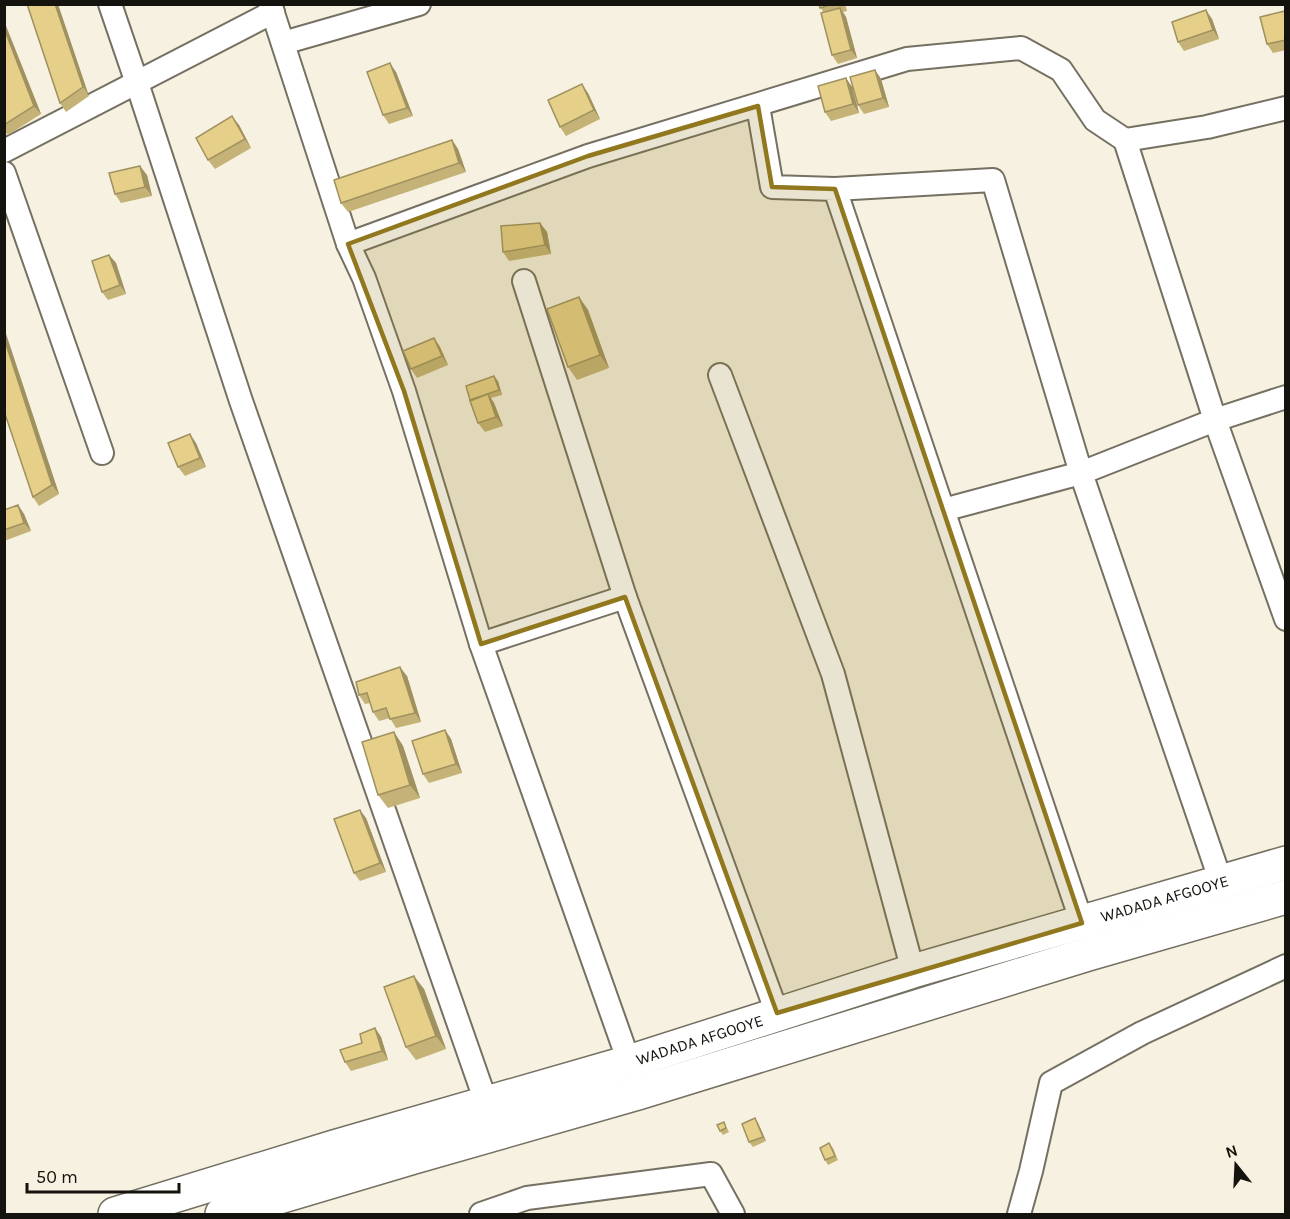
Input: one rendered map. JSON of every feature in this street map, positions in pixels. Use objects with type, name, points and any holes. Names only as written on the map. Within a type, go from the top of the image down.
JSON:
[{"type":"highway","name":"WADADA AFGOOYE","points":[[115,1215],[486,1102],[629,1062],[913,971],[1286,863]]},
{"type":"highway","name":"WADADA AFGOOYE","points":[[222,1215],[414,1157],[638,1094],[1088,954],[1286,897]]},
{"type":"street","points":[[110,4],[241,401],[486,1102]]},
{"type":"street","points":[[283,43],[418,4]]},
{"type":"street","points":[[4,151],[137,83],[272,8],[348,244],[364,278],[404,391],[481,644],[629,1062]]},
{"type":"street","points":[[348,244],[588,156],[907,59],[1021,48],[1061,70],[1095,120],[1125,140],[1215,420],[1286,619]]},
{"type":"street","points":[[758,106],[772,187],[835,189],[993,180],[1081,473],[1221,882]]},
{"type":"street","points":[[1125,140],[1207,127],[1286,108]]},
{"type":"street","points":[[4,173],[102,453]]},
{"type":"street","points":[[835,189],[1082,923]]},
{"type":"street","points":[[524,281],[625,597],[777,1013]]},
{"type":"street","points":[[720,375],[833,674],[913,971]]},
{"type":"street","points":[[943,510],[1081,473],[1215,420],[1286,397]]},
{"type":"street","points":[[481,644],[625,597]]},
{"type":"street","points":[[1019,1215],[1031,1172],[1050,1083],[1142,1033],[1286,966]]},
{"type":"street","points":[[481,1215],[527,1198],[711,1174],[733,1215]]},
{"type":"highlighted area","points":[[758,106],[772,187],[835,189],[1082,923],[777,1013],[625,597],[481,644],[404,391],[348,244],[588,156]]},
{"type":"building","points":[[27,4],[55,4],[83,87],[60,103]]},
{"type":"building","points":[[819,4],[833,4],[820,8]]},
{"type":"building","points":[[840,8],[851,50],[832,55],[821,13]]},
{"type":"building","points":[[1206,10],[1213,30],[1178,42],[1172,22]]},
{"type":"building","points":[[1285,11],[1286,40],[1267,44],[1260,17]]},
{"type":"building","points":[[4,28],[34,106],[4,125]]},
{"type":"building","points":[[390,63],[407,108],[383,115],[367,72]]},
{"type":"building","points":[[875,70],[883,98],[858,105],[850,77]]},
{"type":"building","points":[[846,78],[853,104],[825,112],[818,86]]},
{"type":"building","points":[[582,84],[594,110],[560,127],[548,100]]},
{"type":"building","points":[[232,116],[245,139],[208,160],[196,138]]},
{"type":"building","points":[[452,140],[459,163],[341,203],[334,180]]},
{"type":"building","points":[[140,166],[145,187],[115,194],[109,173]]},
{"type":"building","points":[[540,223],[545,245],[503,252],[501,226]]},
{"type":"building","points":[[109,255],[120,285],[102,292],[92,261]]},
{"type":"building","points":[[579,297],[600,355],[568,367],[547,309]]},
{"type":"building","points":[[4,338],[52,485],[33,497],[4,411]]},
{"type":"building","points":[[434,338],[442,356],[411,369],[403,351]]},
{"type":"building","points":[[494,376],[499,390],[470,400],[466,386]]},
{"type":"building","points":[[488,394],[496,417],[478,423],[470,401]]},
{"type":"building","points":[[190,434],[200,458],[178,467],[168,443]]},
{"type":"building","points":[[18,505],[24,523],[4,530],[4,510]]},
{"type":"building","points":[[400,667],[415,713],[390,719],[386,708],[373,712],[367,693],[359,695],[356,682]]},
{"type":"building","points":[[445,730],[456,764],[423,774],[412,741]]},
{"type":"building","points":[[394,732],[410,785],[378,795],[362,742]]},
{"type":"building","points":[[360,810],[380,863],[354,873],[334,819]]},
{"type":"building","points":[[414,976],[436,1036],[406,1047],[384,987]]},
{"type":"building","points":[[375,1028],[382,1051],[345,1062],[340,1050],[362,1043],[360,1034]]},
{"type":"building","points":[[755,1118],[763,1137],[749,1142],[742,1124]]},
{"type":"building","points":[[724,1122],[726,1128],[720,1131],[717,1125]]},
{"type":"building","points":[[829,1143],[835,1156],[825,1160],[820,1148]]}]
